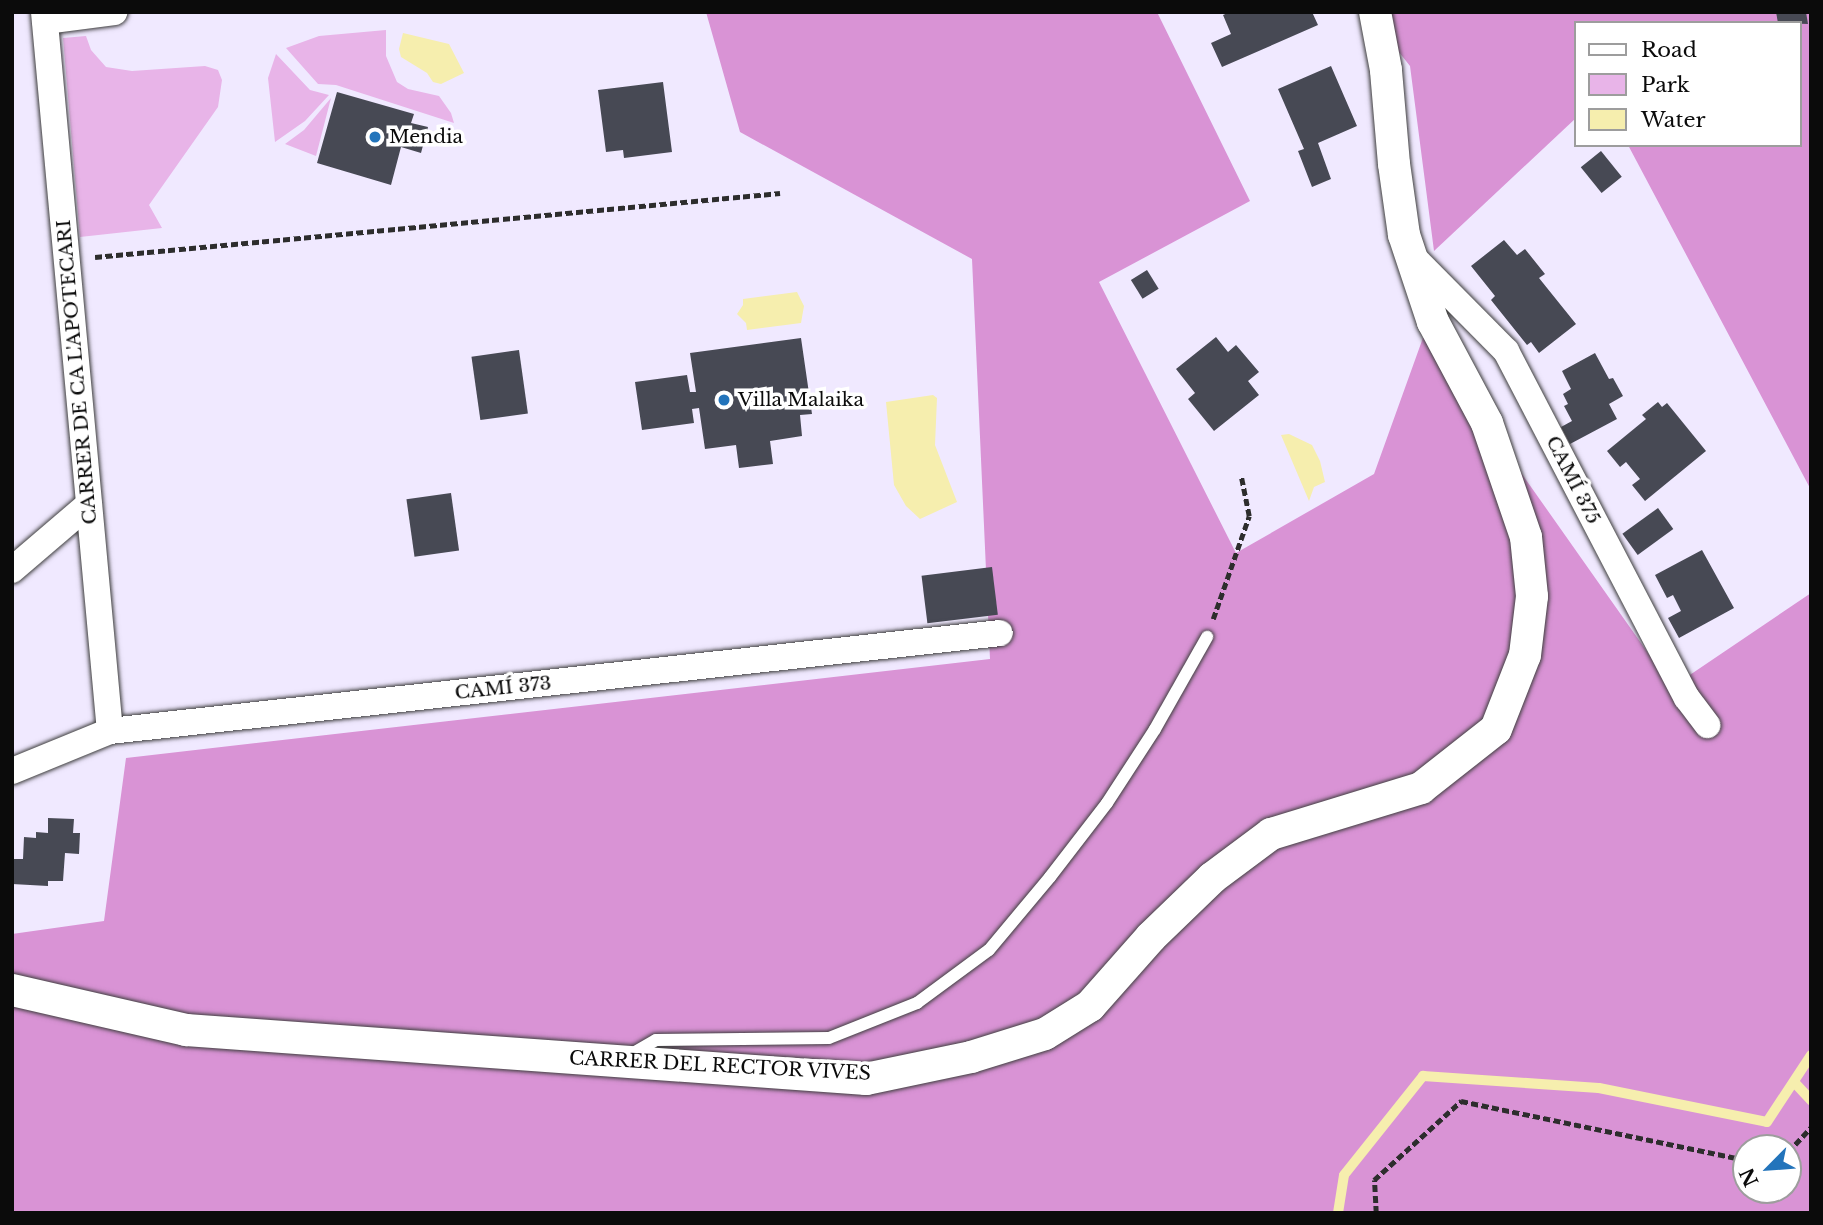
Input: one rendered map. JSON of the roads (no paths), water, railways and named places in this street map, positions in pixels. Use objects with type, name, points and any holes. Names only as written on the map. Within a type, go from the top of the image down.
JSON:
[{"type":"street","points":[[44,16],[114,12]]},
{"type":"street","name":"CARRER DEL RECTOR VIVES","points":[[12,990],[186,1030],[866,1079],[971,1058],[1045,1034],[1090,1006],[1151,937],[1212,878],[1272,834],[1421,788],[1496,729],[1525,655],[1532,596],[1526,537],[1486,423],[1433,322],[1404,235],[1394,164],[1386,71],[1375,12]]},
{"type":"street","name":"CARRER DE CA L'APOTECARI","points":[[44,16],[110,732]]},
{"type":"street","name":"CAMÍ 375","points":[[1412,256],[1506,351],[1686,698],[1707,726]]},
{"type":"street","points":[[12,570],[89,504]]},
{"type":"street","name":"CAMÍ 373","points":[[12,771],[110,732],[1000,633]]},
{"type":"lane","points":[[620,1061],[656,1040],[829,1038],[917,1003],[989,950],[1050,877],[1107,803],[1155,729],[1207,637]]},
{"type":"water","points":[[403,33],[449,44],[464,73],[441,84],[433,82],[427,73],[401,57],[399,49]]},
{"type":"water","points":[[797,292],[804,306],[801,323],[747,330],[746,323],[737,314],[743,305],[743,299]]},
{"type":"water","points":[[933,395],[937,398],[935,445],[957,502],[920,519],[906,506],[894,485],[886,402]]},
{"type":"water","points":[[1289,434],[1312,445],[1320,461],[1325,482],[1314,487],[1309,501],[1281,435]]},
{"type":"waterway","points":[[1338,1213],[1344,1175],[1423,1076],[1599,1088],[1767,1122],[1811,1055]]},
{"type":"waterway","points":[[1794,1082],[1811,1100]]},
{"type":"place","name":"Mendia","points":[[375,137]]},
{"type":"place","name":"Villa Malaika","points":[[724,400]]}]
